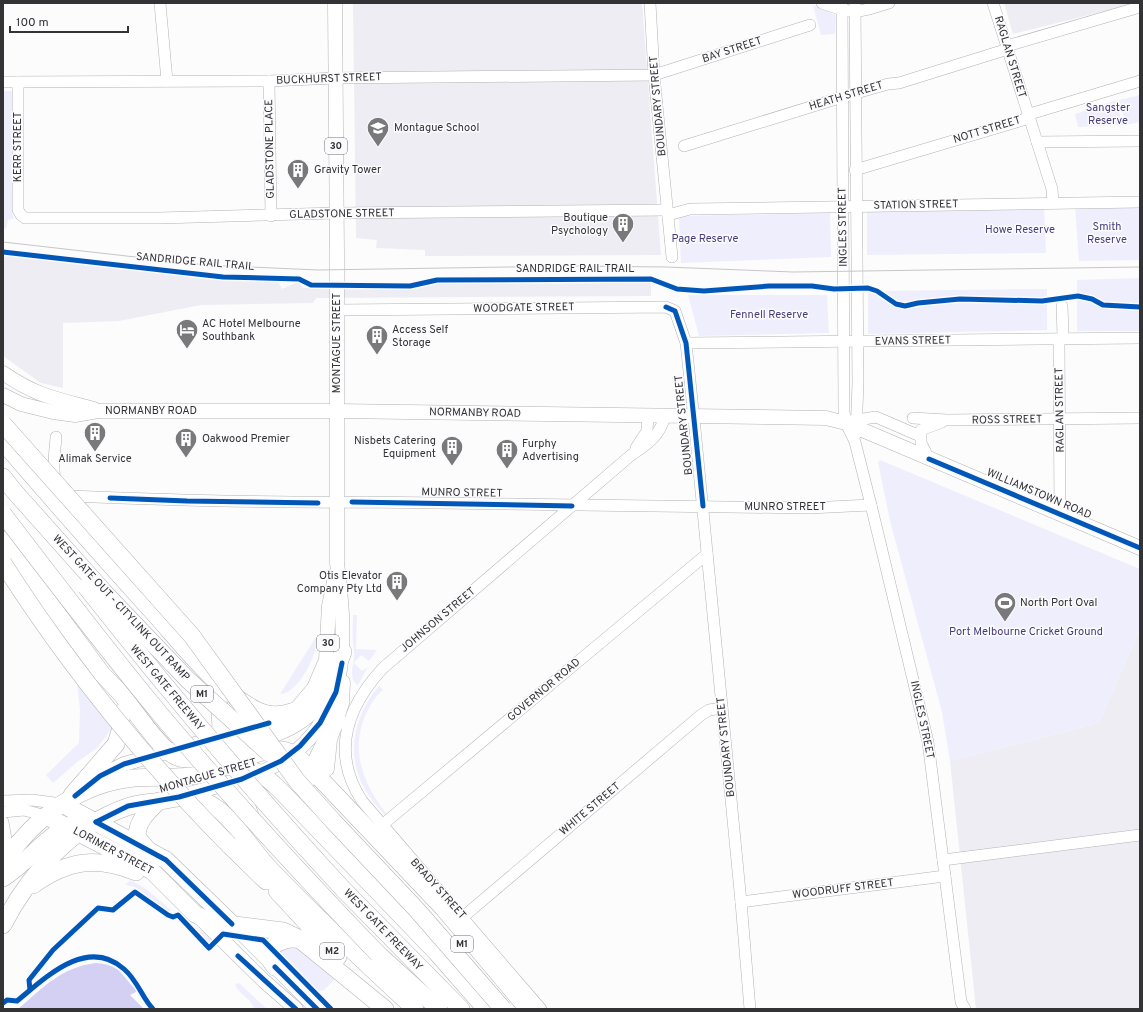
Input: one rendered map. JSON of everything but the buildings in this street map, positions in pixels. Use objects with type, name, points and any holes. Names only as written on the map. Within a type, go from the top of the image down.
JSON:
[{"type":"highway","points":[[3,424],[192,636],[301,785],[417,910],[503,1009]]},
{"type":"highway","points":[[3,442],[57,505],[197,661],[234,695],[256,709],[268,714],[277,715],[291,712]]},
{"type":"highway","name":"WEST GATE FREEWAY","points":[[3,477],[85,586],[194,722],[274,813],[451,1006]]},
{"type":"highway","name":"WEST GATE OUT - CITYLINK OUT RAMP","points":[[14,491],[104,592],[188,680],[331,807],[406,881],[518,1009]]},
{"type":"highway","name":"WEST GATE FREEWAY","points":[[3,514],[61,590],[174,730],[263,832],[429,1009]]},
{"type":"highway","points":[[3,540],[98,668],[168,752],[176,757],[184,759],[218,745],[251,741],[284,731],[310,713],[329,688],[343,658]]},
{"type":"highway","points":[[3,563],[57,642],[113,716],[198,813],[415,1009]]},
{"type":"highway","points":[[197,661],[209,679],[218,704],[221,722],[218,745],[205,774]]},
{"type":"highway","points":[[69,800],[116,744],[121,728],[121,710],[119,702],[98,668]]},
{"type":"highway","points":[[316,826],[307,814],[303,800],[304,788],[319,769],[336,719]]},
{"type":"highway","points":[[270,723],[251,741],[244,799],[254,827],[282,889]]},
{"type":"highway","points":[[247,769],[278,750],[291,753],[319,769],[336,795],[444,909],[528,1009]]},
{"type":"highway","points":[[147,849],[137,837],[138,827],[142,818],[169,799],[186,790],[205,774],[222,767],[247,769],[280,790],[316,826],[436,952],[486,1009]]},
{"type":"highway","points":[[3,864],[19,843],[46,816],[69,800],[99,786],[133,778],[205,774]]},
{"type":"highway","points":[[169,799],[199,799],[219,810],[260,858],[282,889],[401,1009]]},
{"type":"highway","name":"MONTAGUE STREET","points":[[16,901],[73,830],[96,822],[128,806],[169,799]]},
{"type":"highway","name":"LORIMER STREET","points":[[69,800],[96,822],[158,855],[176,868],[232,924]]},
{"type":"highway","name":"LORIMER STREET","points":[[46,816],[152,871],[195,914]]},
{"type":"highway","points":[[3,878],[15,870],[49,840],[73,830]]},
{"type":"highway","points":[[3,925],[16,901],[28,888],[56,871],[76,864],[92,862],[111,863],[139,873],[179,898]]},
{"type":"highway","name":"M2","points":[[282,889],[341,961],[390,1009]]},
{"type":"highway","points":[[195,914],[211,922],[232,924]]},
{"type":"highway","name":"M2","points":[[232,924],[283,931],[306,942],[385,1009]]},
{"type":"highway","name":"M2","points":[[275,967],[268,956],[269,950],[273,945],[284,940],[295,938],[306,942]]},
{"type":"highway","points":[[378,954],[451,1006]]},
{"type":"main road","name":"MONTAGUE STREET","points":[[291,753],[314,731],[331,704],[336,692],[343,658],[343,612],[337,563],[337,213],[335,3]]},
{"type":"main road","name":"NORMANBY ROAD","points":[[3,373],[40,395],[98,411]]},
{"type":"main road","name":"NORMANBY ROAD","points":[[3,395],[21,404],[53,412],[75,415],[98,411],[337,411],[809,417],[834,419],[853,424]]},
{"type":"main road","name":"WILLIAMSTOWN ROAD","points":[[853,424],[929,459],[1140,548]]},
{"type":"main road","name":"MONTAGUE STREET","points":[[218,745],[270,723],[291,712],[309,696],[323,670],[327,646],[329,606],[337,563]]},
{"type":"main road","points":[[336,719],[342,703],[343,695],[343,658]]},
{"type":"main road","points":[[69,800],[111,770],[168,752]]},
{"type":"main road","name":"MONTAGUE STREET","points":[[169,799],[247,769]]},
{"type":"main road","name":"LORIMER STREET","points":[[195,914],[264,981],[296,1009]]},
{"type":"main road","name":"LORIMER STREET","points":[[232,924],[317,1009]]},
{"type":"street","points":[[160,3],[167,81]]},
{"type":"street","name":"BOUNDARY STREET","points":[[650,3],[654,75],[672,257]]},
{"type":"street","points":[[822,3],[855,8],[889,3]]},
{"type":"street","name":"RAGLAN STREET","points":[[993,3],[1052,189],[1053,203]]},
{"type":"street","name":"INGLES STREET","points":[[842,7],[843,402],[853,424]]},
{"type":"street","name":"HEATH STREET","points":[[684,146],[842,97],[888,84],[899,83],[1140,7]]},
{"type":"street","name":"INGLES STREET","points":[[855,8],[857,342],[853,424],[855,442],[928,742],[961,1007]]},
{"type":"street","name":"BAY STREET","points":[[654,75],[810,26]]},
{"type":"street","name":"BUCKHURST STREET","points":[[3,82],[269,81],[336,78],[654,75]]},
{"type":"street","name":"GLADSTONE PLACE","points":[[269,81],[271,216]]},
{"type":"street","name":"NOTT STREET","points":[[855,170],[1024,120],[1033,113],[1140,81]]},
{"type":"street","name":"KERR STREET","points":[[18,82],[19,213]]},
{"type":"street","points":[[1037,142],[1140,141]]},
{"type":"street","name":"STATION STREET","points":[[668,213],[692,209],[1140,202]]},
{"type":"street","name":"GLADSTONE STREET","points":[[19,213],[23,217],[29,218],[271,216],[337,213],[668,213]]},
{"type":"street","name":"RAGLAN STREET","points":[[1060,514],[1061,419],[1059,343],[1063,335],[1062,306]]},
{"type":"street","name":"WOODGATE STREET","points":[[337,310],[668,307],[676,311],[686,343]]},
{"type":"street","name":"EVANS STREET","points":[[686,343],[1140,338]]},
{"type":"street","name":"BOUNDARY STREET","points":[[686,343],[703,506],[750,1009]]},
{"type":"street","name":"JOHNSON STREET","points":[[630,456],[648,431],[648,416]]},
{"type":"street","name":"JOHNSON STREET","points":[[381,826],[356,791],[346,762],[345,741],[348,727],[359,698],[373,679],[395,656],[630,456],[654,438],[661,429],[665,416]]},
{"type":"street","points":[[853,424],[876,417],[921,433]]},
{"type":"street","name":"ROSS STREET","points":[[929,459],[921,443],[921,433],[918,422],[909,417],[947,420],[1140,418]]},
{"type":"street","name":"ROSS STREET","points":[[921,433],[947,420]]},
{"type":"street","name":"MUNRO STREET","points":[[56,438],[56,485],[62,492],[70,496],[187,501],[572,506],[816,508],[871,506]]},
{"type":"street","name":"GOVERNOR ROAD","points":[[381,826],[707,554]]},
{"type":"street","name":"WHITE STREET","points":[[463,916],[701,715],[709,710],[722,708]]},
{"type":"street","points":[[3,801],[28,799],[52,801],[69,800]]},
{"type":"street","points":[[3,812],[24,810],[46,816]]},
{"type":"street","points":[[3,822],[6,839],[3,860]]},
{"type":"street","name":"BRADY STREET","points":[[381,826],[463,916],[541,1009]]},
{"type":"street","points":[[943,860],[1140,835]]},
{"type":"street","name":"WOODRUFF STREET","points":[[741,902],[945,876]]},
{"type":"shaded area","points":[[353,3],[642,3],[661,255],[425,256],[425,250],[376,248],[377,240],[356,238]]},
{"type":"shaded area","points":[[1004,3],[1137,3],[1013,34]]},
{"type":"shaded area","points":[[3,254],[216,279],[277,279],[282,289],[298,282],[303,288],[416,288],[437,282],[651,280],[651,296],[316,298],[313,303],[201,305],[119,321],[63,323],[63,388],[41,383],[3,356]]},
{"type":"shaded area","points":[[1140,629],[1140,1009],[976,1009],[950,761],[1099,723]]},
{"type":"green space","points":[[813,5],[836,15],[835,34],[821,35]]},
{"type":"green space","points":[[3,91],[12,91],[12,214],[14,218],[8,220],[6,229],[3,228]]},
{"type":"green space","points":[[1140,95],[1140,122],[1126,125],[1119,100]]},
{"type":"green space","name":"Sangster Reserve","points":[[1116,100],[1123,125],[1078,127],[1075,114]]},
{"type":"green space","name":"Howe Reserve","points":[[1044,205],[1046,253],[867,255],[867,211]]},
{"type":"green space","name":"Smith Reserve","points":[[1140,205],[1140,260],[1079,261],[1075,206]]},
{"type":"green space","name":"Page Reserve","points":[[830,213],[831,257],[681,263],[679,216]]},
{"type":"green space","points":[[1140,278],[1140,331],[1077,331],[1077,280]]},
{"type":"green space","points":[[1047,289],[1047,330],[868,334],[868,291]]},
{"type":"green space","name":"Fennell Reserve","points":[[688,295],[827,295],[829,333],[699,336]]},
{"type":"green space","name":"Port Melbourne Cricket Ground","points":[[880,460],[1140,569],[1140,629],[1099,723],[950,761],[942,712],[890,521],[878,462]]},
{"type":"green space","points":[[353,615],[357,615],[356,649],[377,650],[369,661],[361,655],[354,663],[362,671],[368,667],[358,685],[353,679],[352,675],[354,656]]},
{"type":"green space","points":[[316,637],[314,652],[306,672],[293,688],[280,694]]},
{"type":"green space","points":[[76,676],[113,727],[97,748],[77,762],[53,783],[46,775],[79,743],[80,709]]},
{"type":"green space","points":[[379,686],[383,690],[371,704],[362,724],[359,738],[359,752],[361,766],[366,779],[372,792],[389,817],[387,818],[368,795],[359,778],[354,751],[358,723],[363,710]]},
{"type":"green space","points":[[130,880],[146,889],[172,911],[168,911],[135,887],[125,885]]},
{"type":"green space","points":[[187,922],[215,940],[209,945],[205,940],[203,941]]},
{"type":"green space","points":[[298,945],[348,981],[343,986],[335,979],[324,990],[316,992],[277,951]]},
{"type":"green space","points":[[239,983],[267,1009],[254,1009],[250,1002],[237,988],[235,984]]},
{"type":"water","points":[[96,963],[105,964],[122,973],[138,991],[130,995],[144,1009],[18,1009],[44,986],[63,974],[84,965]]},
{"type":"tram line","points":[[3,242],[206,265],[318,270],[573,266],[666,267],[793,272],[1140,267]]},
{"type":"cycle path","name":"SANDRIDGE RAIL TRAIL","points":[[3,252],[223,277],[299,279],[311,285],[410,286],[437,280],[651,279],[677,289],[704,291],[769,286],[812,286],[834,289],[868,288],[877,291],[896,304],[905,306],[918,303],[960,299],[1042,301],[1078,296],[1092,299],[1103,305],[1140,307]]},
{"type":"cycle path","points":[[666,307],[675,311],[686,343],[703,506]]},
{"type":"cycle path","points":[[929,459],[1140,548]]},
{"type":"cycle path","points":[[110,498],[318,503]]},
{"type":"cycle path","points":[[352,502],[572,506]]},
{"type":"cycle path","points":[[96,822],[128,806],[179,797],[242,779],[281,761],[300,746],[320,723],[336,692],[342,663]]},
{"type":"cycle path","points":[[75,796],[100,776],[124,764],[269,723]]},
{"type":"cycle path","points":[[96,822],[166,860],[232,924]]},
{"type":"cycle path","points":[[30,990],[29,980],[53,950],[98,908],[113,910],[135,892],[168,915],[173,917],[178,915],[209,948],[223,934],[263,940],[331,1009]]},
{"type":"cycle path","points":[[238,956],[296,1009]]},
{"type":"cycle path","points":[[3,1003],[7,1000],[17,1001],[53,972],[67,964],[81,959],[96,957],[110,960],[124,969],[133,979],[153,1009]]},
{"type":"cycle path","points":[[275,967],[317,1009]]},
{"type":"place","name":"Montague School","points":[[378,148]]},
{"type":"place","name":"Gravity Tower","points":[[298,190]]},
{"type":"place","name":"Boutique Psychology","points":[[623,244]]},
{"type":"place","name":"AC Hotel Melbourne Southbank","points":[[187,350]]},
{"type":"place","name":"Access Self Storage","points":[[377,356]]},
{"type":"place","name":"Alimak Service","points":[[95,452]]},
{"type":"place","name":"Oakwood Premier","points":[[186,458]]},
{"type":"place","name":"Nisbets Catering Equipment","points":[[452,466]]},
{"type":"place","name":"Furphy Advertising","points":[[507,470]]},
{"type":"place","name":"Otis Elevator Company Pty Ltd","points":[[397,602]]},
{"type":"place","name":"North Port Oval","points":[[1005,622]]}]
